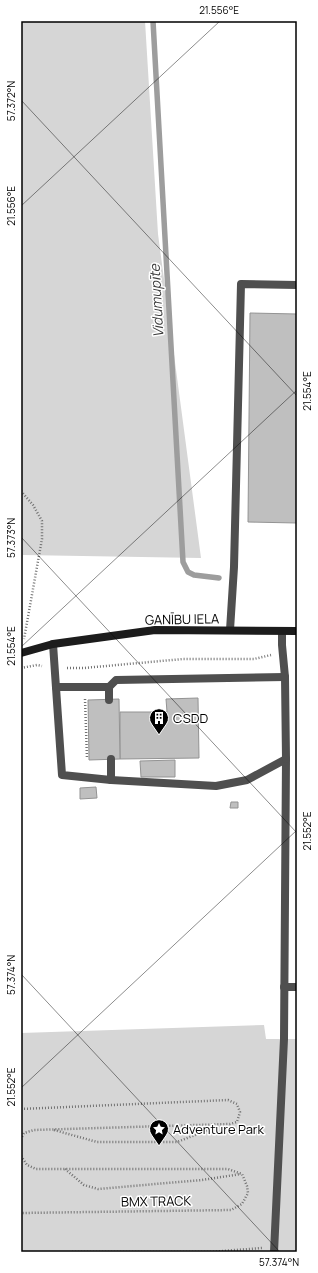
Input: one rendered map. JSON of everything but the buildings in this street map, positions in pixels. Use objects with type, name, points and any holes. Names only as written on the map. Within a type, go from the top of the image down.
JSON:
[{"type":"street","points":[[230,630],[234,567],[241,284],[297,285]]},
{"type":"street","name":"GANĪBU IELA","points":[[21,653],[53,644],[155,630],[297,631]]},
{"type":"street","points":[[274,1250],[284,1039],[286,759],[285,678],[282,631]]},
{"type":"street","points":[[53,644],[62,775],[111,780],[216,786],[247,780],[286,759]]},
{"type":"street","points":[[109,700],[109,687],[116,680],[285,678]]},
{"type":"street","points":[[56,687],[109,687]]},
{"type":"street","points":[[111,759],[111,780]]},
{"type":"street","points":[[284,987],[297,987]]},
{"type":"path","points":[[21,491],[33,505],[42,521],[42,539],[21,653]]},
{"type":"path","points":[[21,668],[37,665],[54,668],[84,668],[183,659],[254,660],[269,656],[282,644]]},
{"type":"path","points":[[85,695],[87,759]]},
{"type":"path","points":[[21,1109],[228,1100],[237,1104],[240,1112],[237,1122],[220,1126],[177,1142],[97,1142],[50,1129]]},
{"type":"path","points":[[21,1139],[24,1133],[34,1130],[220,1126]]},
{"type":"path","points":[[21,1156],[27,1165],[36,1169],[228,1169],[242,1174]]},
{"type":"path","name":"BMX TRACK","points":[[21,1213],[231,1210],[242,1204],[248,1193],[242,1174],[202,1180],[98,1189],[84,1185],[64,1169]]},
{"type":"path","points":[[72,1252],[209,1252],[274,1250]]},
{"type":"shaded area","points":[[21,21],[145,21],[158,234],[201,558],[23,555],[21,568]]},
{"type":"shaded area","name":"Adventure Park","points":[[264,1025],[266,1039],[297,1039],[297,1252],[21,1252],[21,1033]]},
{"type":"waterway","name":"Vidumupīte","points":[[153,21],[183,562],[188,572],[194,575],[219,578]]},
{"type":"place","name":"CSDD","points":[[159,735]]},
{"type":"place","name":"Adventure Park","points":[[159,1146]]}]
